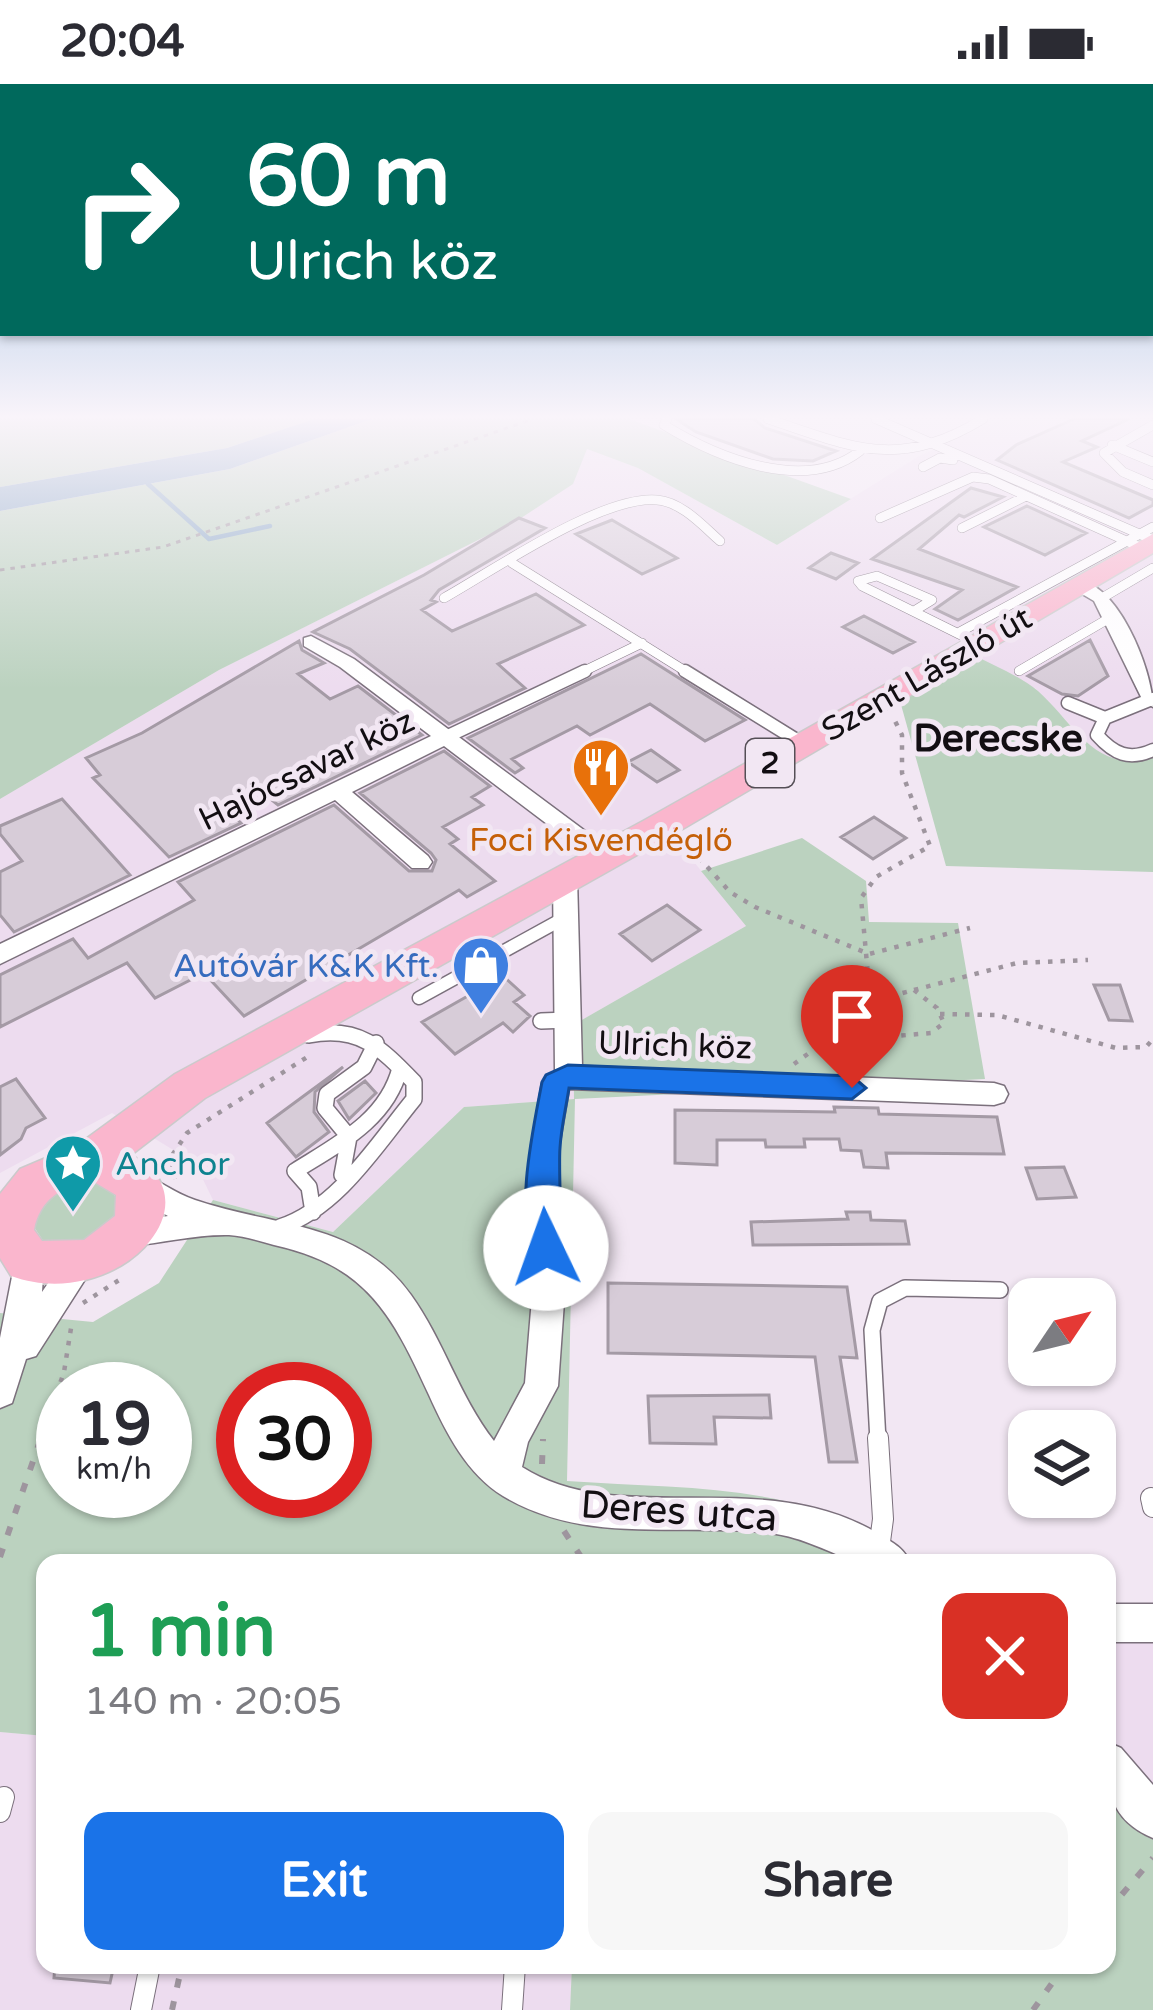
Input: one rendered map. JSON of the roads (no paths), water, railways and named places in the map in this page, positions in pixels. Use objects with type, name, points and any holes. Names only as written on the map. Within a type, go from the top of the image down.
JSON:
[{"type":"main road","name":"Szent László út","points":[[402,989],[565,878],[882,698],[967,638],[1098,599],[1145,543]]},
{"type":"main road","name":"2","points":[[13,1233],[52,1171],[119,1172],[193,1102],[304,1036],[402,989]]},
{"type":"main road","name":"2","points":[[119,1172],[190,1086],[351,994],[402,989]]},
{"type":"main road","points":[[13,1233],[57,1269],[128,1254],[141,1199],[119,1172]]},
{"type":"street","points":[[1098,599],[1153,700]]},
{"type":"street","points":[[311,642],[604,856]]},
{"type":"street","name":"Hajócsavar köz","points":[[0,956],[446,737]]},
{"type":"street","points":[[337,790],[421,862]]},
{"type":"street","points":[[502,1475],[512,1437],[541,1386],[550,1274],[542,1222],[545,1147],[556,1082],[568,1076],[554,1021],[566,917],[565,878]]},
{"type":"street","name":"Ulrich köz","points":[[568,1076],[994,1094]]},
{"type":"street","points":[[119,1172],[158,1201],[240,1227]]},
{"type":"street","points":[[128,1254],[240,1227]]},
{"type":"street","name":"Deres utca","points":[[240,1227],[333,1248],[381,1281],[418,1334],[458,1425],[502,1475],[548,1498],[614,1510],[779,1514],[811,1522],[877,1554]]},
{"type":"street","points":[[4,1381],[25,1309],[13,1233]]},
{"type":"street","points":[[4,1381],[77,1267]]},
{"type":"street","points":[[1116,1623],[1153,1623]]},
{"type":"street","points":[[1116,1773],[1153,1816]]},
{"type":"lane","points":[[444,598],[559,533],[616,509]]},
{"type":"lane","points":[[676,509],[719,541]]},
{"type":"lane","points":[[880,518],[898,509]]},
{"type":"lane","points":[[962,529],[1001,509]]},
{"type":"lane","points":[[1059,509],[1145,543]]},
{"type":"lane","points":[[1071,509],[1145,543]]},
{"type":"lane","points":[[914,611],[932,600],[877,576],[858,581],[862,586],[967,638],[1145,543]]},
{"type":"lane","points":[[512,563],[803,744]]},
{"type":"lane","points":[[1019,670],[1098,599]]},
{"type":"lane","name":"Hajócsavar köz","points":[[446,737],[642,643]]},
{"type":"lane","points":[[1068,703],[1105,718],[1153,700]]},
{"type":"lane","points":[[1105,718],[1097,735],[1114,752],[1128,758],[1153,750]]},
{"type":"lane","points":[[402,989],[566,917]]},
{"type":"lane","points":[[240,1227],[291,1226],[313,1212],[414,1099],[414,1082],[376,1043],[355,1030],[334,1028],[304,1036]]},
{"type":"lane","points":[[338,1185],[347,1166],[349,1136],[325,1108],[327,1094],[364,1068],[374,1057],[376,1043]]},
{"type":"lane","points":[[313,1212],[309,1187],[295,1171],[349,1136],[398,1088],[400,1068]]},
{"type":"lane","points":[[885,1554],[872,1330],[880,1301],[905,1288],[1000,1290]]},
{"type":"lane","points":[[141,2010],[148,1974]]},
{"type":"lane","points":[[512,2010],[514,1974]]},
{"type":"waterway","points":[[176,509],[209,539],[270,526]]},
{"type":"place","name":"Foci Kisvendéglő","points":[[601,818]]},
{"type":"place","name":"Autóvár K&K Kft.","points":[[481,1016]]},
{"type":"place","name":"Anchor","points":[[73,1214]]},
{"type":"district","name":"Derecske","points":[[998,737]]}]
